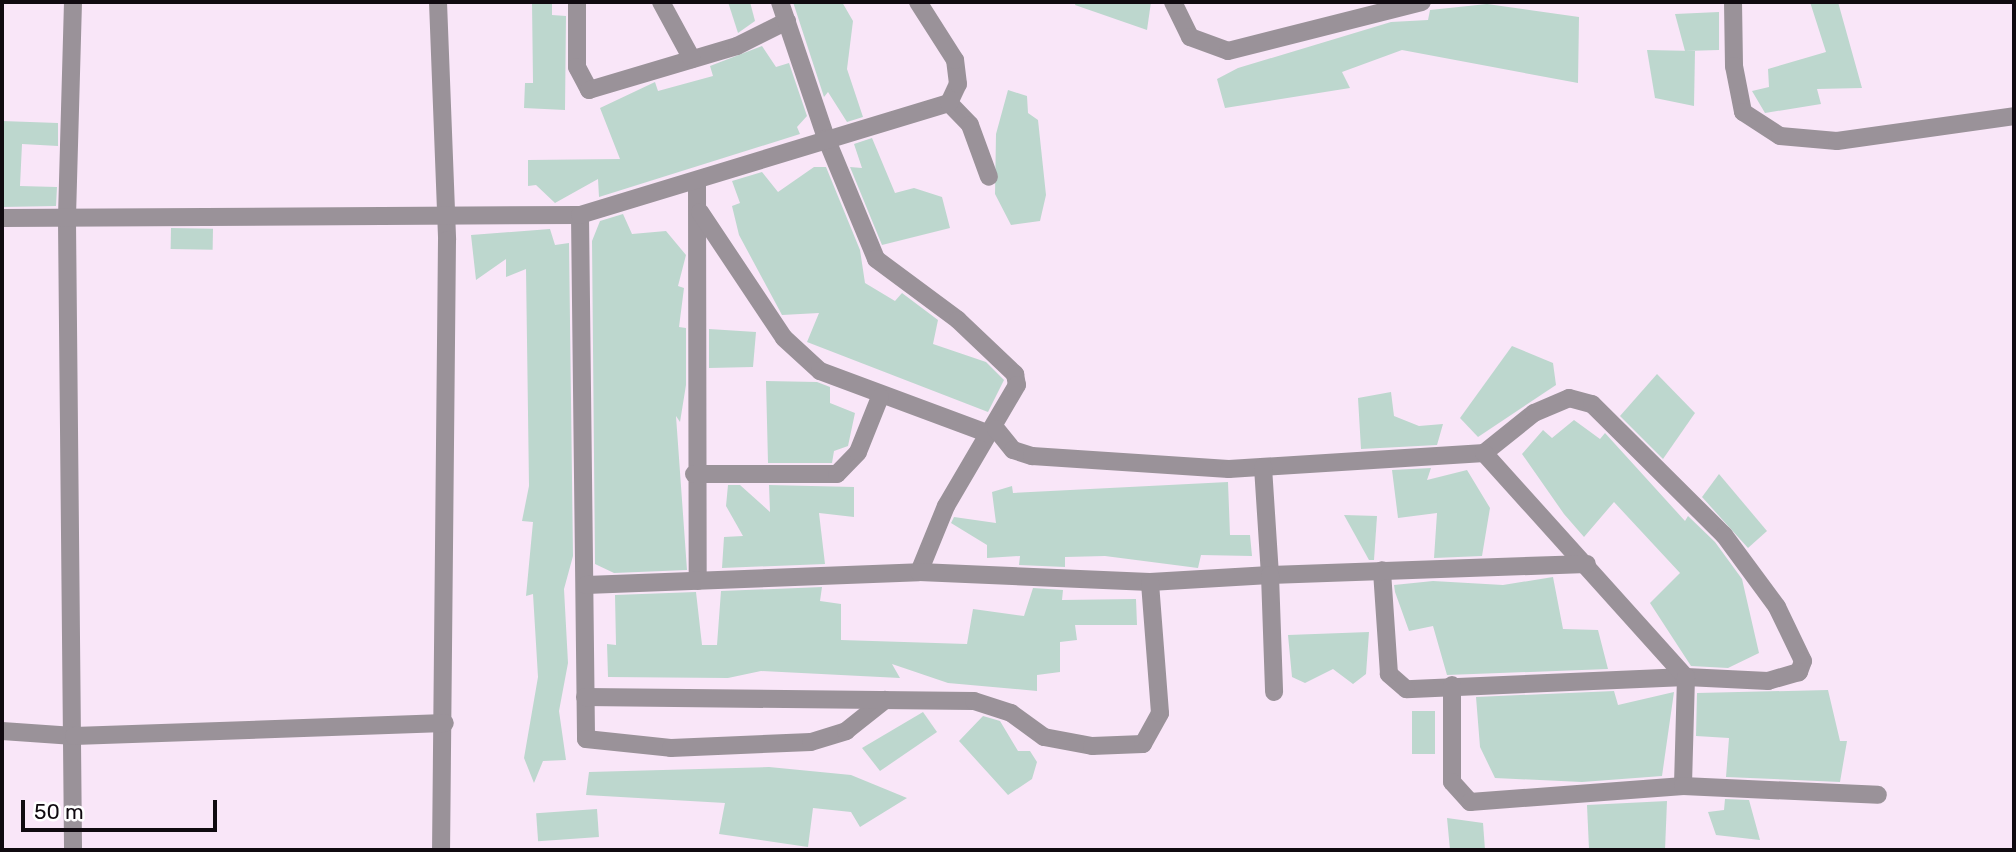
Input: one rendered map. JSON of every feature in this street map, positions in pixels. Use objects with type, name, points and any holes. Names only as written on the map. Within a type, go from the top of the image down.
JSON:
[{"type":"street","points":[[73,2],[67,221],[73,850]]},
{"type":"street","points":[[438,2],[445,214],[445,723],[441,850]]},
{"type":"street","points":[[577,2],[577,67],[589,90],[737,46],[787,21]]},
{"type":"street","points":[[661,2],[692,59]]},
{"type":"street","points":[[780,2],[826,138],[866,241],[887,272],[958,320],[1011,366],[1017,385],[992,432],[946,506],[919,572]]},
{"type":"street","points":[[2,218],[67,221],[445,214],[580,215],[697,182],[826,138],[949,103],[958,84],[955,60],[918,2]]},
{"type":"street","points":[[1173,2],[1190,37],[1228,51],[1422,2]]},
{"type":"street","points":[[1733,2],[1734,66],[1743,112],[1780,136],[1838,141],[2014,116]]},
{"type":"street","points":[[949,103],[970,125],[989,177]]},
{"type":"street","points":[[697,182],[700,212],[694,474],[698,581]]},
{"type":"street","points":[[700,212],[783,338],[820,371],[880,397],[992,432],[1013,450],[1032,456],[1263,467],[1484,453],[1534,413],[1569,398],[1592,404],[1724,535],[1777,607],[1803,661],[1799,672],[1785,680],[1686,677],[1394,685],[1382,570]]},
{"type":"street","points":[[580,215],[586,739],[671,748],[811,742],[846,731],[886,700]]},
{"type":"street","points":[[694,474],[837,474],[858,452],[880,397]]},
{"type":"street","points":[[1484,453],[1587,564],[1686,677],[1683,786]]},
{"type":"street","points":[[1263,467],[1274,692]]},
{"type":"street","points":[[586,585],[919,572],[1150,582],[1382,570],[1587,564]]},
{"type":"street","points":[[585,697],[974,701],[1011,713],[1044,737],[1092,746],[1143,744],[1160,713],[1150,582]]},
{"type":"street","points":[[1452,685],[1452,782],[1470,802],[1683,786],[1878,795]]},
{"type":"street","points":[[2,731],[74,737],[445,723]]},
{"type":"building","points":[[532,2],[552,2],[552,15],[566,16],[565,110],[524,108],[525,83],[533,83]]},
{"type":"building","points":[[728,2],[750,2],[755,21],[738,33]]},
{"type":"building","points":[[793,2],[842,2],[853,21],[847,69],[863,117],[847,122],[828,92],[824,97]]},
{"type":"building","points":[[1076,2],[1151,2],[1147,30],[1075,5]]},
{"type":"building","points":[[1810,2],[1838,2],[1862,88],[1817,89],[1821,104],[1765,113],[1752,91],[1769,87],[1768,69],[1826,52]]},
{"type":"building","points":[[1487,4],[1579,17],[1578,83],[1402,50],[1342,72],[1350,88],[1225,108],[1217,79],[1238,68],[1391,22],[1428,20],[1430,10]]},
{"type":"building","points":[[1719,12],[1719,50],[1685,51],[1675,14]]},
{"type":"building","points":[[762,46],[776,67],[789,63],[807,116],[797,127],[800,134],[599,197],[598,179],[555,203],[536,185],[528,186],[528,160],[620,159],[600,108],[655,82],[658,91],[713,76],[710,66]]},
{"type":"building","points":[[1647,50],[1695,51],[1694,106],[1655,98]]},
{"type":"building","points":[[1008,90],[1027,96],[1028,113],[1038,120],[1046,195],[1040,221],[1011,225],[995,194],[996,134]]},
{"type":"building","points":[[2,121],[58,123],[58,146],[22,144],[20,186],[57,187],[56,206],[2,207]]},
{"type":"building","points":[[872,138],[895,193],[914,188],[942,197],[950,228],[882,245],[850,167],[862,168],[854,144]]},
{"type":"building","points":[[814,167],[826,167],[860,250],[865,283],[895,301],[902,293],[938,320],[933,344],[986,362],[1004,380],[988,412],[807,342],[819,313],[782,315],[739,235],[732,206],[740,203],[732,181],[762,172],[778,192]]},
{"type":"building","points":[[623,214],[632,234],[666,231],[686,255],[678,286],[684,288],[679,327],[686,328],[686,385],[680,422],[676,416],[687,570],[614,573],[595,564],[592,241],[600,221]]},
{"type":"building","points":[[171,228],[213,229],[213,250],[171,249]]},
{"type":"building","points":[[550,229],[555,245],[569,243],[573,556],[564,589],[568,663],[559,711],[566,760],[543,761],[534,783],[524,758],[538,677],[533,594],[526,596],[533,522],[522,521],[529,486],[526,269],[506,277],[506,259],[476,280],[471,235]]},
{"type":"building","points":[[709,329],[756,332],[753,367],[709,368]]},
{"type":"building","points":[[1512,346],[1553,363],[1556,385],[1478,437],[1460,418]]},
{"type":"building","points":[[1657,374],[1695,413],[1663,459],[1620,416]]},
{"type":"building","points":[[766,381],[817,382],[830,387],[830,403],[855,413],[848,446],[834,451],[832,463],[768,463]]},
{"type":"building","points":[[1391,392],[1394,416],[1419,426],[1443,424],[1437,445],[1361,449],[1358,398]]},
{"type":"building","points":[[1574,420],[1600,439],[1605,433],[1685,521],[1688,516],[1715,542],[1742,579],[1759,653],[1728,668],[1691,666],[1650,603],[1680,573],[1614,502],[1584,537],[1564,514],[1522,454],[1543,430],[1552,438]]},
{"type":"building","points":[[1431,468],[1427,480],[1467,470],[1490,508],[1482,556],[1434,558],[1437,513],[1398,518],[1392,470]]},
{"type":"building","points":[[1719,474],[1767,531],[1748,548],[1702,497]]},
{"type":"building","points":[[1228,482],[1230,535],[1250,535],[1252,556],[1201,555],[1198,568],[1105,556],[1065,557],[1065,567],[1019,565],[1020,556],[987,558],[987,545],[951,523],[954,517],[996,523],[992,492],[1012,486],[1013,493]]},
{"type":"building","points":[[728,485],[740,485],[770,512],[769,485],[854,487],[854,517],[819,513],[825,564],[722,568],[724,537],[743,536],[726,506]]},
{"type":"building","points":[[1344,515],[1377,516],[1374,560],[1369,560]]},
{"type":"building","points":[[1553,577],[1563,629],[1598,630],[1608,669],[1447,675],[1433,626],[1409,631],[1394,585],[1433,581],[1503,585]]},
{"type":"building","points":[[822,587],[820,601],[841,604],[841,640],[967,644],[973,609],[1024,616],[1033,588],[1063,590],[1062,600],[1136,599],[1137,625],[1075,625],[1077,640],[1060,642],[1060,672],[1037,675],[1037,691],[948,683],[892,664],[900,678],[761,671],[728,678],[608,677],[607,644],[616,645],[615,595],[696,592],[702,645],[717,645],[721,591]]},
{"type":"building","points":[[1369,632],[1366,674],[1353,684],[1333,669],[1305,683],[1292,677],[1288,635]]},
{"type":"building","points":[[1828,690],[1840,741],[1847,741],[1840,782],[1726,777],[1729,738],[1696,736],[1697,693]]},
{"type":"building","points":[[1614,691],[1618,705],[1674,692],[1662,776],[1582,782],[1495,778],[1480,747],[1476,697]]},
{"type":"building","points":[[1412,711],[1435,711],[1435,754],[1412,754]]},
{"type":"building","points":[[923,712],[937,732],[880,771],[862,748]]},
{"type":"building","points":[[983,716],[1000,721],[1018,751],[1030,751],[1037,762],[1032,779],[1008,795],[959,741]]},
{"type":"building","points":[[769,767],[851,775],[907,798],[860,827],[851,812],[813,808],[808,847],[719,834],[725,803],[586,795],[589,772]]},
{"type":"building","points":[[1725,799],[1749,800],[1760,840],[1716,835],[1708,812],[1724,810]]},
{"type":"building","points":[[1667,801],[1665,850],[1589,849],[1587,805]]},
{"type":"building","points":[[597,809],[599,837],[538,841],[536,813]]},
{"type":"building","points":[[1447,818],[1483,823],[1485,850],[1450,850]]}]
